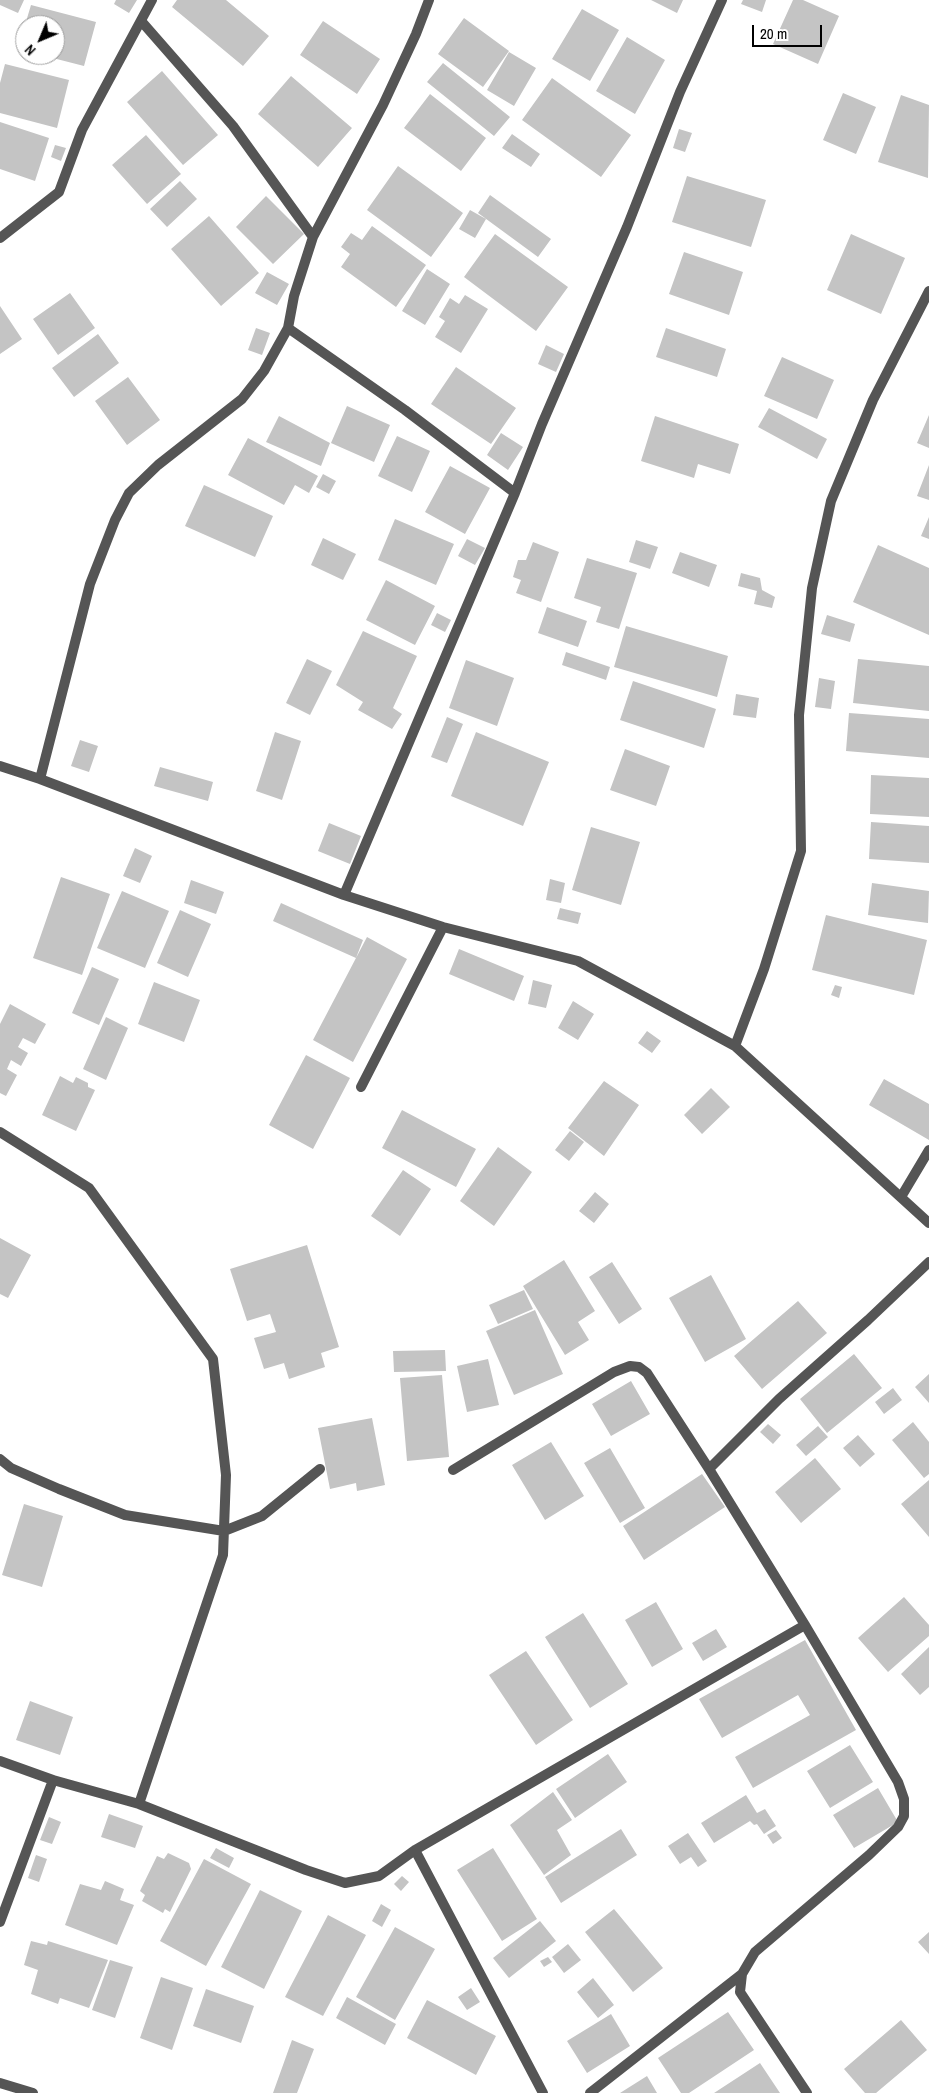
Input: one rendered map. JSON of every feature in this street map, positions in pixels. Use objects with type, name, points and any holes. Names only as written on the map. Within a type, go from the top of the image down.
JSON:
[{"type":"street","points":[[0,238],[59,192],[82,130],[109,78],[142,22],[152,0]]},
{"type":"street","points":[[40,779],[90,584],[115,520],[129,493],[158,465],[242,399],[264,371],[288,328],[294,296],[313,237],[383,105],[416,34],[429,0]]},
{"type":"street","points":[[344,895],[627,227],[680,92],[722,0]]},
{"type":"street","points":[[142,22],[233,126],[313,237]]},
{"type":"street","points":[[735,1046],[764,969],[801,851],[798,715],[812,588],[831,501],[873,400],[929,290]]},
{"type":"street","points":[[288,328],[405,410],[515,492]]},
{"type":"street","points":[[0,766],[40,779],[344,895],[443,927],[578,961],[735,1046],[929,1223]]},
{"type":"street","points":[[361,1087],[443,927]]},
{"type":"street","points":[[0,1132],[89,1188],[213,1359],[226,1474],[222,1555],[139,1804]]},
{"type":"street","points":[[900,1197],[929,1150]]},
{"type":"street","points":[[709,1468],[779,1399],[868,1320],[929,1262]]},
{"type":"street","points":[[453,1470],[614,1372],[630,1366],[639,1367],[647,1373],[709,1468],[805,1624],[898,1782],[904,1799],[904,1816],[898,1827],[869,1855],[755,1952],[742,1974],[590,2093]]},
{"type":"street","points":[[0,1459],[11,1468],[58,1490],[125,1514],[224,1531],[262,1516],[320,1470]]},
{"type":"street","points":[[0,1761],[53,1780],[139,1804],[306,1870],[345,1883],[378,1876],[416,1850],[805,1624]]},
{"type":"street","points":[[0,1922],[53,1780]]},
{"type":"street","points":[[416,1850],[543,2093]]},
{"type":"street","points":[[742,1974],[740,1992],[807,2093]]},
{"type":"street","points":[[0,2083],[33,2093]]},
{"type":"building","points":[[0,0],[24,0],[18,13],[0,5]]},
{"type":"building","points":[[116,0],[137,0],[129,13],[114,4]]},
{"type":"building","points":[[177,0],[226,0],[269,36],[243,66],[172,7]]},
{"type":"building","points":[[651,0],[683,0],[677,13]]},
{"type":"building","points":[[743,0],[766,0],[762,12],[741,4]]},
{"type":"building","points":[[793,0],[803,0],[839,16],[818,64],[773,44]]},
{"type":"building","points":[[31,5],[96,22],[84,66],[65,61],[65,15],[28,15]]},
{"type":"building","points":[[582,9],[619,30],[590,81],[552,59]]},
{"type":"building","points":[[464,18],[509,51],[483,87],[438,54]]},
{"type":"building","points":[[323,21],[380,59],[357,94],[300,55]]},
{"type":"building","points":[[627,37],[665,60],[635,114],[596,91]]},
{"type":"building","points":[[509,52],[536,68],[514,106],[487,90]]},
{"type":"building","points":[[443,63],[510,117],[494,136],[427,82]]},
{"type":"building","points":[[5,64],[69,80],[57,128],[0,113],[0,83]]},
{"type":"building","points":[[162,71],[218,135],[183,165],[127,102]]},
{"type":"building","points":[[291,76],[352,128],[318,167],[258,114]]},
{"type":"building","points":[[552,78],[631,135],[601,177],[522,120]]},
{"type":"building","points":[[843,93],[876,107],[856,154],[823,140]]},
{"type":"building","points":[[430,94],[486,138],[461,171],[404,128]]},
{"type":"building","points":[[901,95],[929,105],[928,178],[878,162]]},
{"type":"building","points":[[0,122],[49,138],[35,181],[0,169]]},
{"type":"building","points":[[679,129],[692,133],[685,152],[673,148]]},
{"type":"building","points":[[512,134],[540,154],[531,167],[502,148]]},
{"type":"building","points":[[146,135],[181,174],[147,204],[112,165]]},
{"type":"building","points":[[55,145],[66,148],[61,161],[51,157]]},
{"type":"building","points":[[398,166],[463,213],[431,257],[367,210]]},
{"type":"building","points":[[687,176],[766,200],[751,247],[672,222]]},
{"type":"building","points":[[180,181],[197,199],[167,227],[150,209]]},
{"type":"building","points":[[490,195],[551,239],[538,257],[478,213]]},
{"type":"building","points":[[266,196],[304,234],[273,264],[236,227]]},
{"type":"building","points":[[470,210],[486,219],[475,238],[459,229]]},
{"type":"building","points":[[209,216],[259,273],[221,306],[171,249]]},
{"type":"building","points":[[372,226],[426,265],[396,307],[341,267],[350,254],[341,247],[351,233],[362,240]]},
{"type":"building","points":[[495,234],[568,287],[536,331],[464,277]]},
{"type":"building","points":[[851,234],[905,258],[881,314],[827,290]]},
{"type":"building","points":[[684,252],[743,272],[729,315],[669,294]]},
{"type":"building","points":[[427,269],[450,284],[425,325],[402,311]]},
{"type":"building","points":[[267,272],[289,284],[277,305],[255,293]]},
{"type":"building","points":[[70,293],[95,328],[58,355],[33,319]]},
{"type":"building","points":[[465,295],[488,309],[461,353],[435,337],[445,321],[439,317],[450,298],[459,304]]},
{"type":"building","points":[[0,306],[22,339],[0,354]]},
{"type":"building","points":[[256,328],[270,333],[262,355],[248,350]]},
{"type":"building","points":[[666,328],[726,349],[717,377],[656,357]]},
{"type":"building","points":[[98,334],[119,363],[74,397],[52,368]]},
{"type":"building","points":[[546,345],[564,354],[556,372],[538,364]]},
{"type":"building","points":[[782,357],[834,380],[817,419],[764,396]]},
{"type":"building","points":[[456,367],[516,408],[491,444],[431,404]]},
{"type":"building","points":[[128,377],[160,420],[127,445],[95,401]]},
{"type":"building","points":[[347,406],[390,425],[374,462],[331,443]]},
{"type":"building","points":[[769,408],[827,439],[817,459],[758,427]]},
{"type":"building","points":[[929,415],[929,448],[917,443]]},
{"type":"building","points":[[279,416],[330,443],[321,466],[266,442]]},
{"type":"building","points":[[655,416],[739,444],[730,474],[698,464],[694,478],[641,461]]},
{"type":"building","points":[[501,433],[523,447],[508,470],[487,455]]},
{"type":"building","points":[[397,436],[430,451],[412,492],[378,476]]},
{"type":"building","points":[[248,438],[318,476],[309,493],[295,485],[284,505],[228,475]]},
{"type":"building","points":[[929,465],[929,500],[917,496]]},
{"type":"building","points":[[450,466],[490,488],[465,534],[425,512]]},
{"type":"building","points":[[323,474],[336,481],[329,494],[316,487]]},
{"type":"building","points":[[204,485],[273,516],[255,557],[185,526]]},
{"type":"building","points":[[929,517],[929,539],[921,536]]},
{"type":"building","points":[[395,519],[454,544],[436,585],[378,560]]},
{"type":"building","points":[[323,538],[356,554],[343,580],[311,565]]},
{"type":"building","points":[[467,539],[485,548],[475,565],[458,556]]},
{"type":"building","points":[[636,540],[658,547],[650,569],[629,562]]},
{"type":"building","points":[[533,542],[559,552],[541,602],[516,593],[521,580],[513,577],[518,560],[526,560]]},
{"type":"building","points":[[878,545],[929,568],[929,635],[853,602]]},
{"type":"building","points":[[680,552],[717,565],[709,587],[672,573]]},
{"type":"building","points":[[587,558],[637,573],[619,629],[596,622],[601,607],[574,598]]},
{"type":"building","points":[[741,573],[760,578],[762,590],[775,597],[772,608],[754,604],[757,591],[738,586]]},
{"type":"building","points":[[386,580],[435,606],[415,645],[366,620]]},
{"type":"building","points":[[547,607],[587,621],[578,647],[538,633]]},
{"type":"building","points":[[437,613],[451,620],[445,632],[431,625]]},
{"type":"building","points":[[827,615],[855,624],[850,642],[821,634]]},
{"type":"building","points":[[626,626],[728,656],[717,697],[614,667]]},
{"type":"building","points":[[363,631],[417,656],[393,708],[402,714],[392,729],[358,710],[363,702],[336,685]]},
{"type":"building","points":[[566,652],[610,667],[606,680],[562,665]]},
{"type":"building","points":[[307,659],[332,671],[310,715],[286,703]]},
{"type":"building","points":[[858,659],[929,666],[929,711],[853,703]]},
{"type":"building","points":[[466,660],[514,678],[497,726],[449,708]]},
{"type":"building","points":[[819,678],[835,681],[831,709],[815,707]]},
{"type":"building","points":[[633,681],[716,709],[704,748],[620,720]]},
{"type":"building","points":[[736,694],[759,698],[756,718],[733,715]]},
{"type":"building","points":[[849,713],[929,719],[929,758],[846,751]]},
{"type":"building","points":[[447,717],[463,724],[447,763],[431,757]]},
{"type":"building","points":[[275,732],[301,741],[282,800],[256,791]]},
{"type":"building","points":[[476,732],[549,762],[523,826],[451,796]]},
{"type":"building","points":[[80,740],[98,746],[89,772],[71,766]]},
{"type":"building","points":[[625,749],[670,766],[656,806],[610,790]]},
{"type":"building","points":[[160,767],[213,782],[208,801],[154,786]]},
{"type":"building","points":[[871,775],[929,778],[929,817],[870,814]]},
{"type":"building","points":[[871,822],[929,826],[929,863],[869,859]]},
{"type":"building","points":[[329,823],[361,836],[350,864],[318,851]]},
{"type":"building","points":[[591,827],[640,842],[621,905],[572,890]]},
{"type":"building","points":[[135,848],[152,856],[140,883],[123,876]]},
{"type":"building","points":[[61,877],[110,894],[82,975],[33,958]]},
{"type":"building","points":[[550,879],[565,883],[561,903],[546,900]]},
{"type":"building","points":[[191,880],[224,892],[216,914],[184,903]]},
{"type":"building","points":[[872,883],[929,891],[928,923],[868,915]]},
{"type":"building","points":[[122,891],[169,911],[145,968],[97,948]]},
{"type":"building","points":[[281,903],[363,940],[356,958],[273,921]]},
{"type":"building","points":[[560,908],[581,913],[578,924],[557,919]]},
{"type":"building","points":[[180,910],[211,924],[188,977],[157,963]]},
{"type":"building","points":[[826,915],[927,940],[914,995],[812,970]]},
{"type":"building","points":[[367,937],[407,959],[353,1062],[313,1040]]},
{"type":"building","points":[[459,949],[524,976],[514,1001],[449,974]]},
{"type":"building","points":[[92,967],[119,979],[99,1025],[72,1013]]},
{"type":"building","points":[[533,980],[552,985],[546,1008],[528,1004]]},
{"type":"building","points":[[154,982],[200,1000],[184,1042],[138,1024]]},
{"type":"building","points":[[835,985],[842,987],[839,998],[831,995]]},
{"type":"building","points":[[573,1001],[594,1014],[578,1040],[558,1028]]},
{"type":"building","points":[[10,1004],[46,1024],[35,1044],[23,1038],[18,1047],[28,1053],[21,1066],[11,1060],[7,1069],[17,1075],[6,1096],[0,1093],[0,1024]]},
{"type":"building","points":[[106,1017],[128,1028],[106,1080],[83,1069]]},
{"type":"building","points":[[647,1031],[661,1041],[652,1053],[638,1043]]},
{"type":"building","points":[[306,1055],[350,1078],[313,1149],[269,1125]]},
{"type":"building","points":[[60,1076],[73,1083],[76,1077],[88,1083],[88,1087],[95,1090],[76,1131],[42,1115]]},
{"type":"building","points":[[884,1079],[929,1104],[929,1140],[869,1105]]},
{"type":"building","points":[[604,1081],[639,1105],[604,1156],[568,1128]]},
{"type":"building","points":[[711,1088],[730,1107],[702,1134],[684,1115]]},
{"type":"building","points":[[402,1110],[476,1149],[456,1187],[382,1148]]},
{"type":"building","points":[[570,1131],[584,1142],[569,1161],[555,1150]]},
{"type":"building","points":[[498,1147],[532,1172],[494,1226],[460,1201]]},
{"type":"building","points":[[403,1170],[431,1189],[400,1236],[371,1216]]},
{"type":"building","points":[[595,1192],[609,1204],[594,1223],[579,1211]]},
{"type":"building","points":[[0,1238],[31,1255],[8,1298],[0,1294]]},
{"type":"building","points":[[307,1245],[339,1347],[321,1353],[325,1367],[289,1379],[284,1363],[264,1369],[254,1338],[276,1332],[270,1314],[247,1321],[230,1269]]},
{"type":"building","points":[[564,1260],[595,1311],[578,1322],[589,1340],[565,1355],[523,1286]]},
{"type":"building","points":[[612,1262],[642,1309],[619,1324],[589,1277]]},
{"type":"building","points":[[711,1275],[746,1339],[705,1362],[669,1298]]},
{"type":"building","points":[[524,1290],[533,1309],[498,1324],[489,1305]]},
{"type":"building","points":[[798,1301],[827,1333],[762,1389],[734,1356]]},
{"type":"building","points":[[535,1310],[563,1374],[514,1395],[486,1331]]},
{"type":"building","points":[[445,1350],[446,1371],[394,1372],[393,1351]]},
{"type":"building","points":[[854,1354],[882,1388],[827,1433],[800,1399]]},
{"type":"building","points":[[488,1359],[499,1405],[467,1412],[457,1366]]},
{"type":"building","points":[[929,1374],[929,1403],[915,1387]]},
{"type":"building","points":[[442,1375],[449,1457],[407,1461],[400,1378]]},
{"type":"building","points":[[631,1381],[650,1414],[611,1436],[592,1404]]},
{"type":"building","points":[[893,1388],[902,1400],[884,1414],[875,1402]]},
{"type":"building","points":[[372,1418],[385,1485],[357,1491],[356,1483],[330,1489],[318,1428]]},
{"type":"building","points":[[913,1422],[929,1442],[929,1474],[924,1478],[892,1440]]},
{"type":"building","points":[[768,1424],[781,1435],[773,1444],[760,1432]]},
{"type":"building","points":[[818,1426],[828,1437],[806,1456],[796,1445]]},
{"type":"building","points":[[858,1435],[875,1454],[860,1467],[843,1448]]},
{"type":"building","points":[[551,1442],[584,1496],[545,1520],[512,1465]]},
{"type":"building","points":[[610,1448],[645,1508],[620,1523],[584,1463]]},
{"type":"building","points":[[815,1458],[841,1489],[801,1523],[775,1492]]},
{"type":"building","points":[[702,1474],[725,1507],[644,1560],[623,1526]]},
{"type":"building","points":[[929,1480],[929,1537],[901,1504]]},
{"type":"building","points":[[24,1504],[63,1516],[42,1587],[2,1575]]},
{"type":"building","points":[[904,1597],[929,1625],[929,1636],[888,1672],[858,1638]]},
{"type":"building","points":[[656,1602],[683,1649],[652,1667],[625,1620]]},
{"type":"building","points":[[583,1613],[628,1684],[590,1708],[545,1637]]},
{"type":"building","points":[[716,1629],[727,1647],[703,1661],[692,1643]]},
{"type":"building","points":[[805,1640],[856,1730],[753,1788],[735,1757],[810,1715],[798,1695],[722,1738],[699,1699]]},
{"type":"building","points":[[929,1647],[929,1687],[920,1695],[901,1674]]},
{"type":"building","points":[[526,1651],[573,1720],[536,1745],[489,1675]]},
{"type":"building","points":[[30,1701],[73,1717],[60,1755],[16,1740]]},
{"type":"building","points":[[850,1745],[873,1782],[830,1808],[807,1771]]},
{"type":"building","points":[[608,1754],[627,1782],[575,1818],[556,1789]]},
{"type":"building","points":[[878,1788],[898,1822],[854,1848],[833,1815]]},
{"type":"building","points":[[553,1792],[572,1820],[557,1830],[571,1855],[544,1875],[510,1825]]},
{"type":"building","points":[[746,1795],[757,1813],[765,1809],[776,1826],[764,1834],[757,1824],[754,1825],[750,1821],[714,1843],[701,1823]]},
{"type":"building","points":[[109,1814],[143,1826],[135,1848],[101,1837]]},
{"type":"building","points":[[49,1817],[61,1822],[52,1844],[40,1840]]},
{"type":"building","points":[[621,1829],[637,1855],[561,1903],[545,1877]]},
{"type":"building","points":[[776,1830],[782,1838],[773,1844],[767,1835]]},
{"type":"building","points":[[688,1833],[707,1861],[698,1867],[691,1857],[680,1864],[668,1846]]},
{"type":"building","points":[[216,1848],[234,1858],[229,1868],[210,1858]]},
{"type":"building","points":[[493,1848],[537,1919],[502,1941],[457,1870]]},
{"type":"building","points":[[168,1853],[189,1863],[191,1869],[170,1912],[165,1909],[163,1913],[142,1901],[145,1895],[140,1891],[157,1856],[164,1859]]},
{"type":"building","points":[[36,1855],[47,1859],[39,1882],[28,1878]]},
{"type":"building","points":[[204,1859],[251,1884],[206,1966],[160,1941]]},
{"type":"building","points":[[402,1876],[409,1882],[401,1891],[394,1884]]},
{"type":"building","points":[[105,1881],[124,1889],[120,1900],[134,1905],[117,1945],[65,1925],[80,1884],[101,1890]]},
{"type":"building","points":[[260,1890],[302,1911],[264,1989],[221,1967]]},
{"type":"building","points":[[381,1904],[391,1910],[382,1927],[372,1921]]},
{"type":"building","points":[[614,1909],[663,1968],[633,1992],[585,1932]]},
{"type":"building","points":[[328,1915],[366,1935],[323,2016],[285,1997]]},
{"type":"building","points":[[540,1921],[556,1941],[509,1978],[493,1958]]},
{"type":"building","points":[[395,1927],[435,1949],[395,2020],[356,1997]]},
{"type":"building","points":[[929,1932],[929,1954],[918,1942]]},
{"type":"building","points":[[31,1941],[47,1945],[48,1941],[108,1960],[89,2008],[60,1998],[58,2004],[31,1994],[38,1970],[24,1965]]},
{"type":"building","points":[[568,1944],[581,1960],[564,1973],[552,1957]]},
{"type":"building","points":[[548,1957],[552,1962],[544,1967],[540,1961]]},
{"type":"building","points":[[110,1960],[133,1967],[115,2018],[92,2010]]},
{"type":"building","points":[[161,1977],[193,1988],[172,2050],[140,2038]]},
{"type":"building","points":[[593,1978],[614,2005],[598,2018],[577,1992]]},
{"type":"building","points":[[471,1988],[480,2002],[467,2010],[458,1997]]},
{"type":"building","points":[[206,1989],[254,2006],[241,2043],[193,2026]]},
{"type":"building","points":[[347,1997],[396,2024],[385,2045],[336,2018]]},
{"type":"building","points":[[427,2000],[496,2036],[476,2075],[407,2038]]},
{"type":"building","points":[[728,2012],[754,2050],[689,2093],[681,2093],[658,2058]]},
{"type":"building","points":[[611,2014],[630,2046],[587,2073],[567,2041]]},
{"type":"building","points":[[901,2020],[927,2050],[876,2093],[865,2093],[844,2069]]},
{"type":"building","points":[[292,2040],[314,2049],[297,2093],[273,2093]]},
{"type":"building","points":[[760,2063],[780,2093],[714,2093]]},
{"type":"building","points":[[647,2076],[657,2093],[620,2093]]}]
